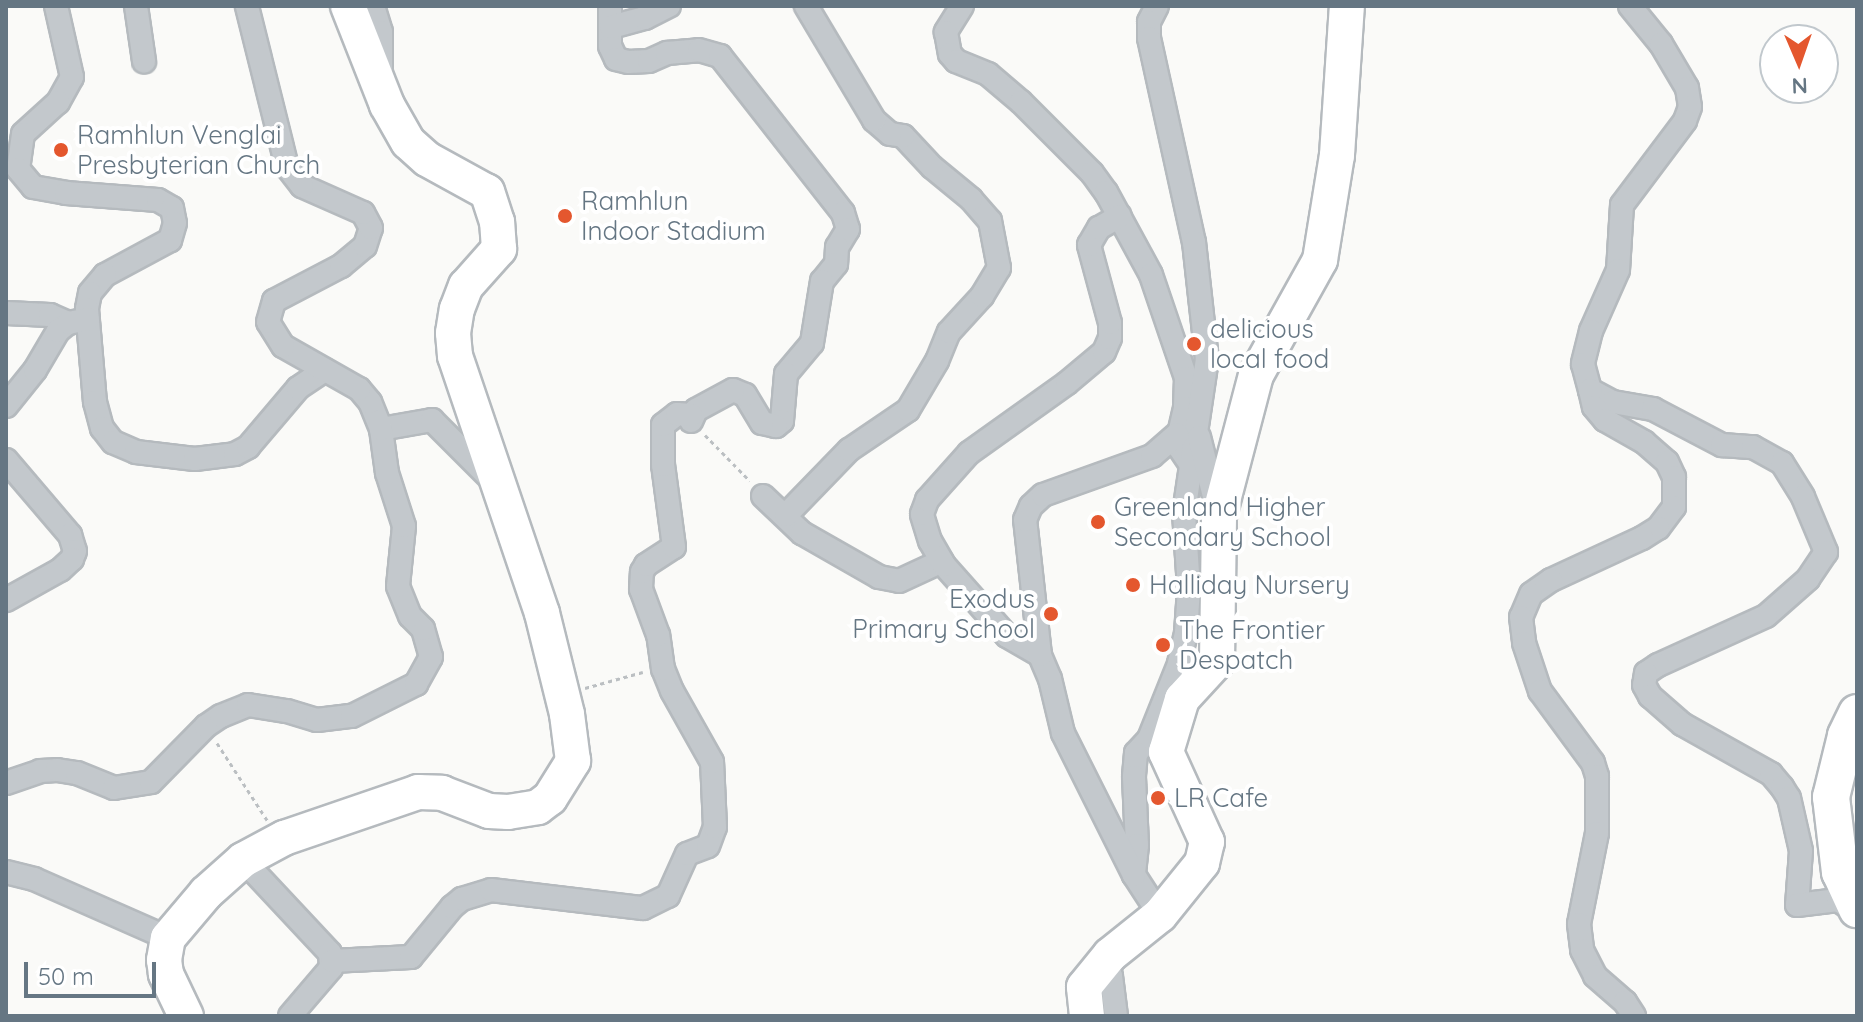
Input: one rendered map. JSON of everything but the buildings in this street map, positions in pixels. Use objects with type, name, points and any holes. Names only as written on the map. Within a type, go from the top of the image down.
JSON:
[{"type":"highway","points":[[1857,713],[1846,736],[1831,797],[1840,872],[1857,911]]},
{"type":"main road","points":[[186,1016],[166,974],[164,960],[168,938],[206,893],[243,860],[280,840],[418,792],[442,793],[489,811],[524,811],[538,807],[550,798],[573,761],[562,695],[542,613],[495,482],[455,356],[453,333],[457,309],[466,286],[499,249],[497,222],[487,192],[427,159],[408,142],[387,105],[348,6]]},
{"type":"main road","points":[[1087,1016],[1084,987],[1100,967],[1160,915],[1202,863],[1207,842],[1166,752],[1182,699],[1217,661],[1219,516],[1256,375],[1320,260],[1337,155],[1347,6]]},
{"type":"street","points":[[56,6],[72,77],[58,102],[23,134],[18,169],[33,187],[66,193],[158,200],[172,208],[175,223],[170,240],[105,275],[90,293],[78,321],[102,428],[113,442],[136,452],[195,459],[235,454],[248,447],[298,388],[325,370]]},
{"type":"street","points":[[136,6],[144,61]]},
{"type":"street","points":[[6,783],[40,771],[57,770],[77,773],[114,788],[151,782],[206,726],[248,705],[287,711],[317,720],[334,720],[403,692],[424,674],[431,657],[423,629],[410,616],[398,586],[404,526],[387,473],[381,429],[370,402],[359,389],[283,346],[268,322],[274,301],[341,266],[365,246],[371,228],[363,213],[302,186],[287,167],[247,6]]},
{"type":"street","points":[[373,6],[382,48],[380,81]]},
{"type":"street","points":[[332,961],[411,957],[452,907],[476,893],[521,892],[560,901],[643,908],[668,896],[687,854],[708,846],[715,827],[716,783],[712,762],[688,724],[663,666],[658,635],[640,580],[646,565],[674,547],[663,465],[663,425],[677,414],[691,418],[733,390],[745,395],[762,423],[776,426],[782,421],[786,374],[812,343],[822,281],[836,264],[837,247],[848,229],[843,213],[720,56],[709,51],[683,51],[667,53],[649,61],[623,61],[611,50],[610,16],[645,18],[669,6]]},
{"type":"street","points":[[786,515],[849,450],[893,422],[913,403],[949,332],[982,296],[999,268],[990,221],[971,199],[932,167],[903,136],[890,134],[874,120],[806,6]]},
{"type":"street","points":[[962,6],[946,32],[950,54],[956,61],[988,74],[1052,130],[1092,173],[1120,216],[1151,275],[1186,378],[1185,408],[1191,465],[1184,513],[1189,608],[1179,664],[1149,739],[1136,753],[1134,875]]},
{"type":"street","points":[[1157,6],[1149,22],[1149,38],[1194,242],[1207,340],[1187,433],[1219,516]]},
{"type":"street","points":[[1630,6],[1661,44],[1687,88],[1690,107],[1685,121],[1622,205],[1618,270],[1591,331],[1583,364],[1594,407],[1605,420],[1644,442],[1667,462],[1674,477],[1674,507],[1658,528],[1642,538],[1551,580],[1531,594],[1521,617],[1524,643],[1540,691],[1593,763],[1597,776],[1597,833],[1579,924],[1582,950],[1595,976],[1625,1002],[1634,1016]]},
{"type":"street","points":[[1040,655],[1007,636],[942,561],[923,525],[922,514],[927,500],[988,436],[1067,383],[1104,352],[1110,338],[1110,323],[1089,245],[1099,228],[1120,216]]},
{"type":"street","points":[[6,313],[50,315],[78,321]]},
{"type":"street","points":[[6,406],[35,370],[58,331],[78,321]]},
{"type":"street","points":[[1590,390],[1613,402],[1653,409],[1722,445],[1753,447],[1782,463],[1803,497],[1826,552],[1808,579],[1766,616],[1658,665],[1646,673],[1644,685],[1650,696],[1682,724],[1771,774],[1782,787],[1789,798],[1801,851],[1797,905],[1838,900],[1857,911]]},
{"type":"street","points":[[381,429],[432,420],[495,482]]},
{"type":"street","points":[[1160,915],[1134,875],[1063,733],[1050,679],[1040,655],[1033,606],[1033,571],[1025,532],[1031,506],[1043,495],[1152,456],[1187,433]]},
{"type":"street","points":[[6,460],[70,535],[75,551],[72,559],[60,570],[6,600]]},
{"type":"street","points":[[763,496],[802,533],[889,580],[912,577],[942,561]]},
{"type":"street","points":[[243,860],[322,940],[332,961],[331,968],[290,1016]]},
{"type":"street","points":[[6,872],[34,879],[168,938]]},
{"type":"street","points":[[1100,967],[1111,976],[1116,1016]]},
{"type":"path","points":[[691,418],[763,496]]},
{"type":"path","points":[[562,695],[663,666]]},
{"type":"path","points":[[206,726],[280,840]]},
{"type":"place","name":"Ramhlun Venglai Presbyterian Church","points":[[61,150]]},
{"type":"place","name":"Ramhlun Indoor Stadium","points":[[565,216]]},
{"type":"place","name":"delicious local food","points":[[1194,344]]},
{"type":"place","name":"Greenland Higher Secondary School","points":[[1098,522]]},
{"type":"place","name":"Halliday Nursery","points":[[1133,585]]},
{"type":"place","name":"Exodus Primary School","points":[[1051,614]]},
{"type":"place","name":"The Frontier Despatch","points":[[1163,645]]},
{"type":"place","name":"LR Cafe","points":[[1158,798]]}]
